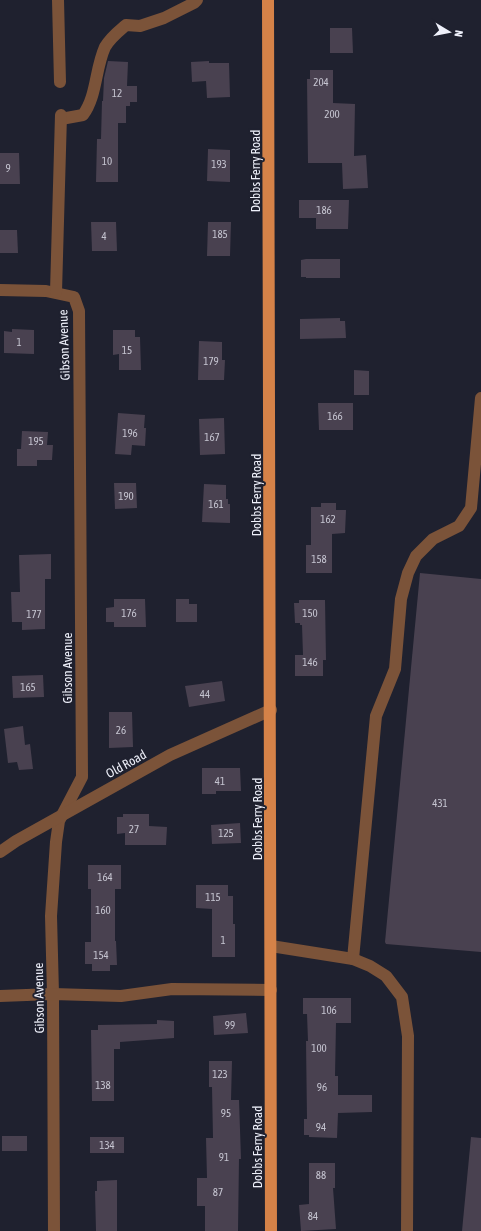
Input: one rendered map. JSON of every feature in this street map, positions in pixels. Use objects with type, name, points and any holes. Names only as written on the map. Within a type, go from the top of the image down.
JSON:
[{"type":"main road","name":"Dobbs Ferry Road","points":[[268,0],[271,710],[271,1231]]},
{"type":"street","points":[[58,0],[60,82]]},
{"type":"street","name":"Gibson Avenue","points":[[54,1231],[53,994],[51,916],[56,842],[59,821],[82,777],[79,311],[74,297],[56,292],[61,117],[83,115],[90,106],[106,46],[117,32],[126,24],[140,26],[164,18],[197,0]]},
{"type":"street","points":[[0,290],[46,290],[56,292]]},
{"type":"street","points":[[353,959],[376,716],[395,669],[401,599],[408,573],[416,556],[434,539],[460,526],[471,508],[481,398]]},
{"type":"street","name":"Old Road","points":[[0,852],[16,841],[170,755],[271,710]]},
{"type":"street","points":[[271,946],[353,959],[370,966],[386,976],[402,997],[408,1036],[407,1231]]},
{"type":"street","points":[[0,996],[53,994],[121,996],[172,989],[271,990]]},
{"type":"building","points":[[330,28],[352,28],[353,53],[330,53]]},
{"type":"building","points":[[108,61],[128,62],[127,86],[137,86],[137,102],[130,102],[130,106],[126,106],[126,123],[118,123],[118,182],[96,182],[97,139],[101,139],[104,78]]},
{"type":"building","points":[[209,61],[209,63],[229,63],[230,97],[207,98],[206,81],[192,82],[191,62]]},
{"type":"building","points":[[310,70],[333,70],[333,103],[355,104],[354,156],[366,155],[368,188],[343,189],[342,163],[308,163],[307,79],[310,79]]},
{"type":"building","points":[[208,149],[230,150],[230,182],[207,181]]},
{"type":"building","points":[[0,153],[19,153],[20,184],[0,184]]},
{"type":"building","points":[[299,200],[349,200],[348,229],[316,229],[316,218],[299,218]]},
{"type":"building","points":[[91,222],[116,222],[117,251],[92,251]]},
{"type":"building","points":[[208,222],[231,222],[230,256],[207,256]]},
{"type":"building","points":[[0,230],[17,230],[18,253],[0,253]]},
{"type":"building","points":[[340,259],[340,278],[301,277],[301,260]]},
{"type":"building","points":[[340,318],[340,321],[345,321],[346,338],[300,339],[300,319]]},
{"type":"building","points":[[12,329],[34,330],[34,354],[4,353],[4,331],[12,332]]},
{"type":"building","points":[[113,330],[135,330],[135,337],[140,337],[141,370],[119,370],[119,354],[113,355]]},
{"type":"building","points":[[199,341],[222,342],[222,360],[225,360],[224,380],[198,380]]},
{"type":"building","points":[[354,370],[369,371],[369,395],[354,395]]},
{"type":"building","points":[[318,403],[353,403],[353,430],[319,430]]},
{"type":"building","points":[[118,413],[145,415],[145,446],[132,445],[131,455],[115,454]]},
{"type":"building","points":[[224,418],[225,454],[200,455],[199,419]]},
{"type":"building","points":[[22,431],[48,432],[47,445],[53,445],[52,460],[37,460],[37,466],[17,466],[17,449],[21,449]]},
{"type":"building","points":[[114,483],[136,483],[137,508],[115,509]]},
{"type":"building","points":[[204,484],[226,485],[226,499],[228,499],[228,504],[230,504],[230,523],[202,522]]},
{"type":"building","points":[[321,503],[336,503],[336,510],[346,510],[345,533],[332,534],[332,573],[306,573],[306,545],[311,545],[311,507],[321,507]]},
{"type":"building","points":[[51,554],[51,579],[45,579],[45,629],[22,630],[22,622],[12,622],[11,592],[20,592],[19,555]]},
{"type":"building","points":[[420,573],[481,579],[481,952],[386,944],[385,942]]},
{"type":"building","points":[[114,599],[145,599],[146,627],[114,627],[114,622],[106,622],[106,608],[114,607]]},
{"type":"building","points":[[176,599],[189,599],[189,604],[197,604],[197,622],[176,622]]},
{"type":"building","points":[[299,600],[325,600],[326,660],[323,660],[323,676],[295,676],[295,655],[303,655],[302,625],[300,625],[300,623],[295,623],[294,603],[299,603]]},
{"type":"building","points":[[43,675],[44,697],[13,698],[12,676]]},
{"type":"building","points":[[222,681],[225,701],[189,707],[185,686]]},
{"type":"building","points":[[109,712],[132,712],[133,747],[109,748]]},
{"type":"building","points":[[23,726],[25,745],[30,744],[33,769],[19,770],[17,762],[8,763],[4,729]]},
{"type":"building","points":[[202,768],[240,768],[241,791],[216,791],[216,794],[202,794]]},
{"type":"building","points":[[123,814],[149,814],[149,826],[167,827],[166,845],[125,845],[125,833],[117,834],[117,817],[123,817]]},
{"type":"building","points":[[240,823],[241,843],[212,844],[211,825]]},
{"type":"building","points":[[88,865],[121,865],[121,889],[115,889],[115,941],[117,965],[110,965],[110,971],[92,971],[92,964],[85,964],[85,942],[91,942],[91,889],[88,889]]},
{"type":"building","points":[[196,885],[228,885],[228,896],[233,896],[235,957],[212,957],[212,909],[196,908]]},
{"type":"building","points":[[303,998],[351,998],[351,1023],[336,1023],[335,1076],[338,1076],[338,1095],[372,1095],[372,1112],[338,1113],[337,1138],[309,1137],[309,1135],[304,1135],[304,1119],[307,1119],[306,1041],[308,1041],[307,1014],[303,1014]]},
{"type":"building","points":[[246,1013],[248,1033],[214,1035],[213,1016]]},
{"type":"building","points":[[157,1020],[174,1021],[174,1038],[120,1042],[120,1049],[114,1049],[114,1101],[92,1101],[91,1030],[98,1030],[98,1025],[157,1024]]},
{"type":"building","points":[[209,1061],[232,1061],[231,1100],[239,1100],[241,1159],[239,1159],[238,1231],[205,1231],[205,1206],[197,1206],[197,1178],[207,1178],[206,1138],[213,1138],[212,1087],[209,1087]]},
{"type":"building","points":[[2,1136],[27,1136],[27,1151],[2,1151]]},
{"type":"building","points":[[90,1137],[124,1137],[124,1153],[90,1153]]},
{"type":"building","points":[[471,1137],[481,1138],[481,1231],[462,1231]]},
{"type":"building","points":[[309,1163],[335,1163],[335,1188],[333,1188],[336,1229],[301,1231],[299,1205],[309,1204]]},
{"type":"building","points":[[117,1180],[117,1231],[96,1231],[95,1191],[97,1191],[97,1181]]}]
